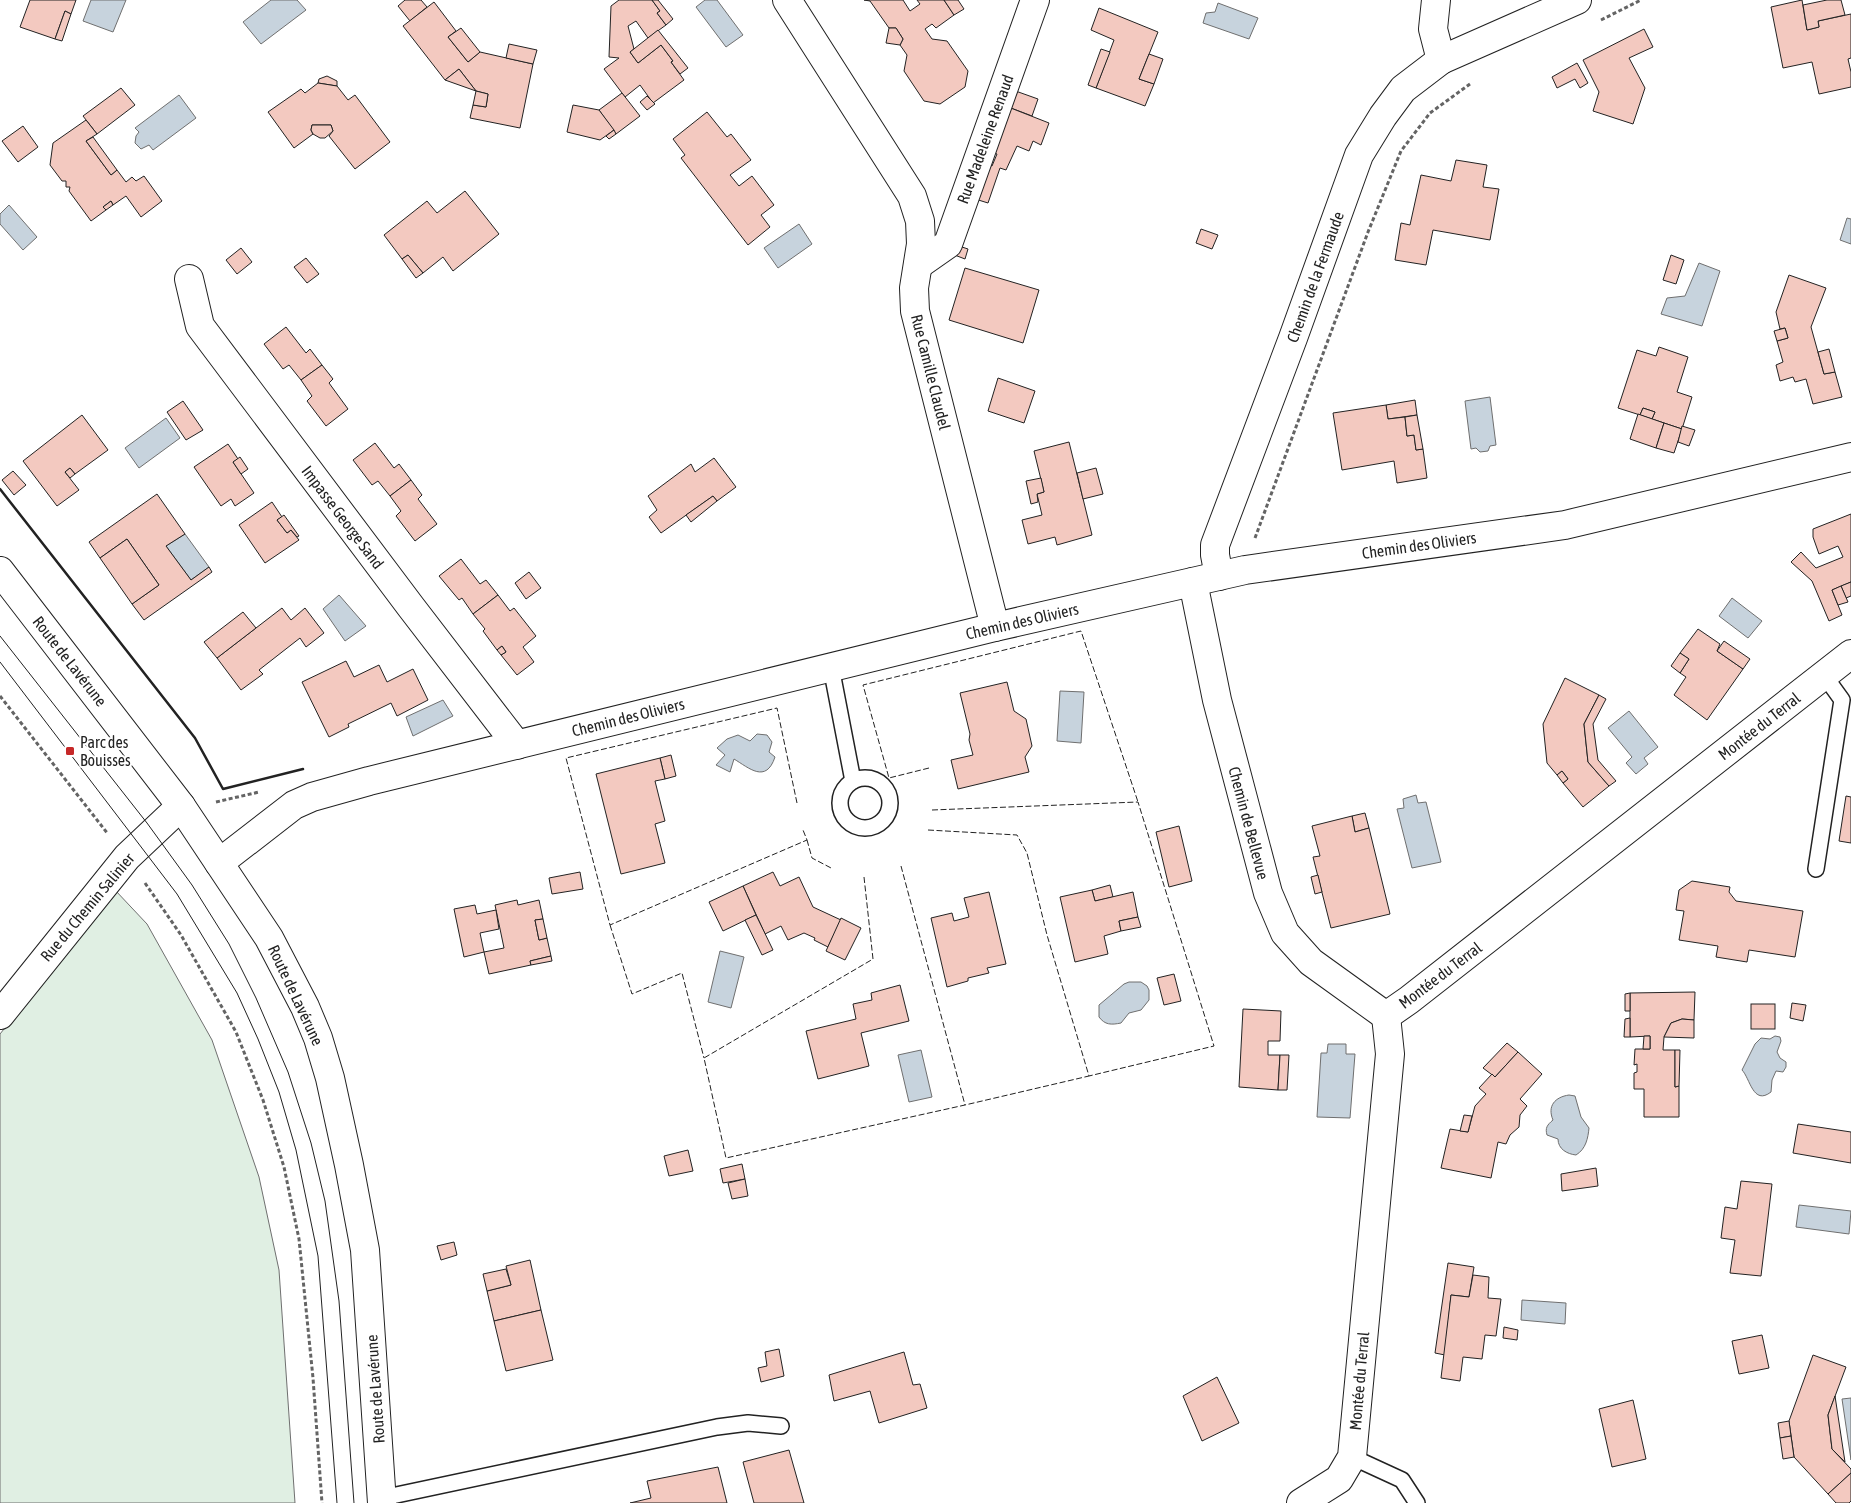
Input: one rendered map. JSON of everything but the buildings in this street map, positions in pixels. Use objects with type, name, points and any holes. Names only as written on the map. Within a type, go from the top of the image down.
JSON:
[{"type":"street","name":"Rue Camille Claudel","points":[[787,0],[912,196],[920,221],[921,244],[914,288],[915,311],[995,627]]},
{"type":"street","name":"Rue Madeleine Renaud","points":[[918,264],[948,244],[1034,0]]},
{"type":"street","points":[[1436,0],[1433,29],[1441,60]]},
{"type":"street","name":"Chemin de la Fermaude","points":[[1206,579],[1215,555],[1215,545],[1360,154],[1383,116],[1403,89],[1441,60],[1577,0]]},
{"type":"street","name":"Impasse George Sand","points":[[189,279],[200,326],[517,745]]},
{"type":"street","name":"Chemin des Oliviers","points":[[219,863],[294,805],[350,786],[995,627],[1206,579],[1261,567],[1565,525],[1851,457]]},
{"type":"street","name":"Route de Lavérune","points":[[0,571],[181,806],[269,938],[318,1038],[330,1078],[365,1250],[382,1501]]},
{"type":"street","name":"Chemin de Bellevue","points":[[1206,579],[1217,700],[1268,893],[1285,933],[1311,962],[1386,1016]]},
{"type":"street","name":"Montée du Terral","points":[[1300,1503],[1339,1479],[1352,1457],[1390,1054],[1386,1016],[1417,994],[1851,654]]},
{"type":"street","name":"Rue du Chemin Salinier","points":[[0,1015],[127,857],[181,806]]},
{"type":"lane","points":[[831,667],[853,781]]},
{"type":"lane","points":[[1816,869],[1842,700],[1824,674]]},
{"type":"lane","points":[[382,1501],[717,1426],[748,1423],[781,1426]]},
{"type":"lane","points":[[1352,1457],[1402,1480],[1417,1503]]},
{"type":"path","points":[[1599,21],[1642,0]]},
{"type":"path","points":[[1254,539],[1368,232],[1401,151],[1430,113],[1468,84],[1477,80]]},
{"type":"path","points":[[0,696],[127,857],[181,935],[236,1032],[263,1100],[284,1167],[299,1239],[313,1378],[322,1503]]},
{"type":"green space","points":[[115,890],[147,924],[212,1040],[259,1177],[279,1270],[295,1503],[0,1503],[0,1034]]},
{"type":"shaded area","points":[[91,0],[126,0],[113,32],[83,21]]},
{"type":"shaded area","points":[[271,0],[297,0],[306,10],[261,44],[243,22]]},
{"type":"shaded area","points":[[705,0],[717,0],[743,35],[726,47],[696,7]]},
{"type":"shaded area","points":[[1218,3],[1258,18],[1249,39],[1203,23],[1206,13],[1215,12]]},
{"type":"shaded area","points":[[179,95],[196,118],[153,150],[149,145],[141,149],[135,143],[139,132],[135,128]]},
{"type":"shaded area","points":[[9,205],[37,237],[23,250],[0,224],[0,214]]},
{"type":"shaded area","points":[[1847,218],[1851,219],[1851,244],[1840,240]]},
{"type":"shaded area","points":[[799,224],[812,244],[778,268],[764,248]]},
{"type":"shaded area","points":[[1699,263],[1720,271],[1702,326],[1661,314],[1667,298],[1685,296]]},
{"type":"shaded area","points":[[1490,397],[1496,445],[1490,446],[1488,451],[1480,452],[1476,448],[1471,449],[1465,401]]},
{"type":"shaded area","points":[[166,418],[180,438],[139,468],[125,448]]},
{"type":"shaded area","points":[[185,534],[209,567],[191,580],[166,546]]},
{"type":"shaded area","points":[[339,595],[366,626],[345,641],[323,609]]},
{"type":"shaded area","points":[[1732,598],[1762,621],[1748,638],[1719,616]]},
{"type":"shaded area","points":[[1060,691],[1084,692],[1081,743],[1057,741]]},
{"type":"shaded area","points":[[443,700],[453,716],[413,736],[406,717]]},
{"type":"shaded area","points":[[1629,711],[1658,747],[1644,758],[1648,764],[1636,774],[1626,763],[1632,757],[1608,728]]},
{"type":"shaded area","points":[[757,734],[767,735],[772,742],[769,752],[775,757],[767,770],[762,772],[751,769],[734,759],[730,772],[716,765],[725,755],[717,748],[727,739],[738,735],[750,741]]},
{"type":"shaded area","points":[[1416,795],[1418,803],[1426,802],[1441,862],[1412,868],[1397,809],[1404,808],[1403,799]]},
{"type":"shaded area","points":[[720,951],[744,957],[731,1008],[708,1002]]},
{"type":"shaded area","points":[[1129,982],[1141,982],[1147,986],[1149,1000],[1141,1010],[1129,1013],[1121,1023],[1111,1024],[1104,1022],[1099,1017],[1099,1005]]},
{"type":"shaded area","points":[[1775,1036],[1780,1037],[1781,1041],[1777,1052],[1780,1058],[1786,1062],[1786,1067],[1783,1072],[1776,1071],[1772,1080],[1771,1092],[1760,1096],[1753,1089],[1742,1070],[1755,1044],[1761,1038],[1770,1039]]},
{"type":"shaded area","points":[[1328,1044],[1346,1044],[1346,1054],[1355,1054],[1350,1118],[1317,1117],[1321,1053],[1327,1053]]},
{"type":"shaded area","points":[[921,1050],[932,1097],[909,1102],[898,1055]]},
{"type":"shaded area","points":[[1569,1095],[1575,1096],[1581,1117],[1589,1128],[1584,1146],[1576,1155],[1564,1150],[1558,1143],[1558,1139],[1546,1133],[1549,1123],[1553,1120],[1551,1115],[1552,1106],[1556,1100]]},
{"type":"shaded area","points":[[1799,1205],[1851,1211],[1849,1234],[1796,1227]]},
{"type":"shaded area","points":[[1522,1300],[1566,1303],[1565,1324],[1521,1320]]},
{"type":"shaded area","points":[[1851,1398],[1851,1460],[1842,1399]]},
{"type":"tram line","points":[[0,636],[147,823],[192,885],[229,944],[256,998],[288,1072],[311,1143],[325,1201],[339,1301],[354,1503]]},
{"type":"tram line","points":[[0,662],[177,894],[237,993],[258,1039],[279,1092],[296,1150],[318,1256],[337,1503]]},
{"type":"fence","points":[[929,768],[889,778],[863,685],[1081,631],[1138,802]]},
{"type":"fence","points":[[797,803],[777,708],[566,758],[610,925],[807,840],[803,830]]},
{"type":"fence","points":[[932,810],[1138,802],[1214,1046],[1089,1076]]},
{"type":"fence","points":[[928,830],[1017,835],[1027,853],[1047,935],[1089,1076],[965,1105]]},
{"type":"fence","points":[[807,840],[812,858],[833,869]]},
{"type":"fence","points":[[864,877],[873,959],[704,1058],[726,1158],[965,1105],[901,866]]},
{"type":"fence","points":[[610,925],[632,994],[682,973],[704,1058]]},
{"type":"wall","points":[[0,489],[195,738],[223,789],[303,769]]},
{"type":"place","name":"Parc des Bouisses","points":[[70,751]]}]
